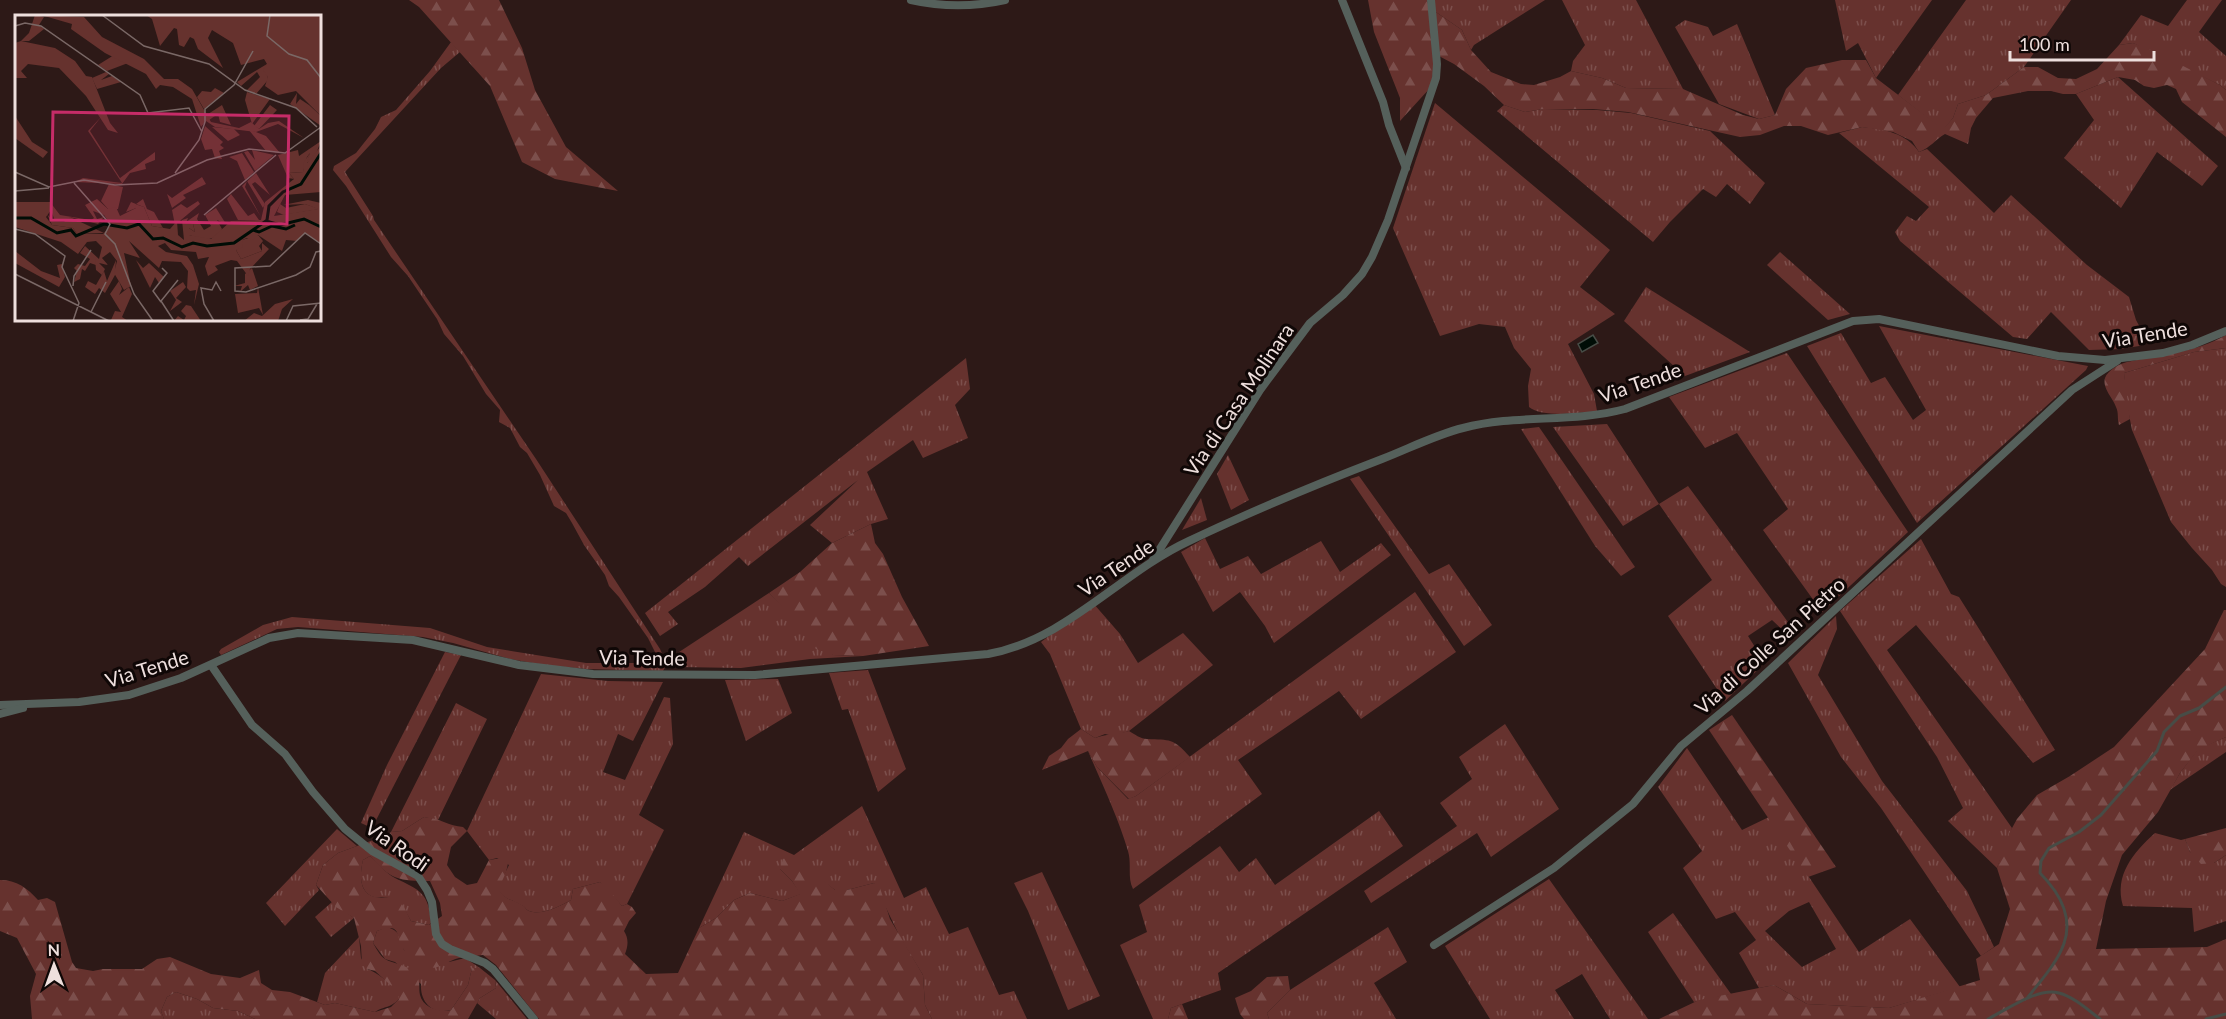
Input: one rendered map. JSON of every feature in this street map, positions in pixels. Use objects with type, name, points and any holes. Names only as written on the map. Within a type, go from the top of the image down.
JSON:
[{"type":"street","points":[[911,0],[946,6],[1005,0]]},
{"type":"street","points":[[1342,0],[1383,102],[1406,168]]},
{"type":"street","name":"Via di Casa Molinara","points":[[1153,561],[1260,390],[1310,324],[1343,295],[1362,273],[1380,242],[1437,71],[1431,0]]},
{"type":"street","name":"Via Tende","points":[[0,705],[101,700],[129,695],[211,665],[269,638],[298,633],[413,640],[519,665],[593,674],[755,675],[988,654],[1018,646],[1044,635],[1153,561],[1189,541],[1342,475],[1461,428],[1508,421],[1589,416],[1625,409],[1853,321],[1879,318],[2058,356],[2082,359],[2120,359],[2192,345],[2226,331]]},
{"type":"street","name":"Via di Colle San Pietro","points":[[1434,945],[1554,868],[1625,811],[1681,746],[1747,691],[2073,390],[2120,359]]},
{"type":"street","name":"Via Rodi","points":[[211,665],[252,725],[285,754],[345,830],[372,851],[418,876],[432,902],[436,934],[442,944],[485,963],[534,1019]]},
{"type":"street","points":[[0,714],[34,704]]},
{"type":"green space","points":[[409,0],[499,0],[522,48],[535,90],[566,147],[618,191],[555,179],[522,162],[490,86],[419,7]]},
{"type":"green space","points":[[1368,0],[1431,0],[1433,10],[1462,30],[1471,50],[1491,72],[1521,84],[1534,85],[1571,71],[1602,78],[1626,88],[1683,89],[1743,115],[1759,119],[1775,115],[1786,89],[1806,68],[1842,60],[1866,60],[1876,78],[1943,129],[1953,118],[1958,104],[1986,95],[2024,67],[2038,67],[2058,78],[2076,79],[2097,69],[2119,45],[2133,43],[2154,51],[2226,90],[2226,137],[2182,102],[2176,89],[2167,85],[2154,88],[2144,86],[2135,80],[2118,77],[2076,94],[2028,91],[1993,98],[1976,118],[1971,128],[1968,144],[1945,134],[1919,152],[1912,141],[1893,132],[1862,127],[1828,135],[1801,126],[1784,126],[1760,135],[1740,137],[1628,112],[1543,109],[1525,112],[1504,105],[1484,86],[1454,64],[1437,55],[1430,88],[1400,121],[1400,98],[1374,32]]},
{"type":"green space","points":[[1431,0],[1545,0],[1474,45],[1471,50],[1462,30],[1433,10]]},
{"type":"green space","points":[[1562,0],[1636,0],[1683,89],[1626,88],[1602,78],[1571,71],[1573,61],[1585,45]]},
{"type":"green space","points":[[1835,0],[1932,0],[1876,78],[1858,43],[1846,51]]},
{"type":"green space","points":[[1966,0],[2071,0],[2024,67],[1986,95],[1958,104],[1953,118],[1943,130],[1898,95]]},
{"type":"green space","points":[[2187,0],[2222,0],[2199,32],[2226,56],[2226,90],[2133,43],[2119,45],[2141,15],[2168,26]]},
{"type":"green space","points":[[1685,20],[1708,27],[1713,36],[1737,24],[1775,115],[1759,119],[1719,104],[1675,27]]},
{"type":"green space","points":[[451,42],[460,52],[441,68],[345,172],[374,220],[536,459],[660,649],[667,664],[663,671],[586,669],[544,665],[510,659],[423,637],[298,627],[277,629],[221,655],[219,652],[263,625],[292,617],[430,628],[487,647],[586,663],[634,663],[659,660],[648,638],[609,586],[605,575],[584,545],[566,513],[554,506],[527,453],[520,447],[510,428],[499,422],[500,410],[486,394],[463,356],[444,334],[437,319],[408,276],[391,257],[346,186],[333,170],[334,166],[356,153],[375,129],[381,117],[396,110],[430,71]]},
{"type":"green space","points":[[2118,77],[2218,166],[2202,186],[2157,152],[2121,208],[2064,158],[2094,120],[2076,94]]},
{"type":"green space","points":[[1435,103],[1610,250],[1580,287],[1615,314],[1568,344],[1594,394],[1597,411],[1552,414],[1529,407],[1528,386],[1531,369],[1514,348],[1505,327],[1479,324],[1440,336],[1393,228]]},
{"type":"green space","points":[[1504,105],[1525,112],[1543,109],[1631,113],[1710,131],[1765,183],[1750,204],[1727,184],[1716,197],[1703,189],[1653,242],[1497,111]]},
{"type":"green space","points":[[1862,127],[1901,136],[1919,152],[1927,149],[1994,213],[2011,195],[2087,265],[2129,297],[2136,320],[2144,335],[2145,345],[2121,349],[2089,350],[2051,312],[2027,339],[2013,337],[1900,241],[1895,232],[1907,216],[1916,221],[1929,207],[1839,133]]},
{"type":"green space","points":[[1780,252],[1850,314],[1828,320],[1767,265]]},
{"type":"green space","points":[[1646,287],[1750,352],[1685,376],[1624,321]]},
{"type":"green space","points":[[1879,326],[2088,366],[1917,523],[1807,346],[1841,333],[1871,383],[1885,377],[1913,420],[1926,410]]},
{"type":"green space","points":[[2226,335],[2226,348],[2194,352],[2124,373],[2130,419],[2119,425],[2117,409],[2104,382],[2111,370],[2127,362],[2178,352],[2215,341]]},
{"type":"green space","points":[[2226,348],[2226,587],[2221,584],[2171,522],[2132,430],[2124,373],[2194,352]]},
{"type":"green space","points":[[1787,353],[1908,532],[1822,612],[1763,530],[1788,509],[1737,433],[1705,448],[1669,397]]},
{"type":"green space","points":[[966,358],[970,389],[955,405],[968,438],[923,458],[913,440],[867,472],[888,519],[871,524],[832,543],[810,525],[858,480],[748,566],[739,557],[705,587],[668,612],[678,624],[660,636],[645,613]]},
{"type":"green space","points":[[1607,424],[1659,504],[1623,526],[1553,427]]},
{"type":"green space","points":[[1539,427],[1635,567],[1621,576],[1595,546],[1521,429]]},
{"type":"green space","points":[[1228,455],[1249,500],[1231,510],[1217,474]]},
{"type":"green space","points":[[1359,476],[1429,574],[1449,564],[1492,625],[1464,646],[1350,479]]},
{"type":"green space","points":[[1688,486],[1796,633],[1791,638],[1772,620],[1748,636],[1765,663],[1725,701],[1668,616],[1712,580],[1659,504]]},
{"type":"green space","points":[[1201,498],[1207,520],[1182,530]]},
{"type":"green space","points":[[871,524],[875,543],[883,554],[902,597],[929,646],[863,656],[833,655],[816,649],[769,593],[800,572],[832,543]]},
{"type":"green space","points":[[1205,538],[1220,569],[1248,556],[1261,574],[1321,541],[1340,572],[1381,543],[1391,555],[1274,643],[1265,626],[1240,592],[1213,612],[1181,552]]},
{"type":"green space","points":[[1921,539],[1951,594],[1959,597],[2055,750],[2033,763],[1916,625],[1887,650],[2012,828],[1997,868],[1948,821],[1963,808],[1937,757],[1840,611]]},
{"type":"green space","points":[[1415,592],[1456,652],[1361,719],[1339,691],[1238,760],[1262,794],[1133,889],[1124,838],[1088,751],[1097,767],[1128,799],[1136,796]]},
{"type":"green space","points":[[769,593],[833,655],[863,656],[810,659],[741,668],[678,667],[673,656]]},
{"type":"green space","points":[[1093,603],[1120,634],[1138,663],[1183,633],[1213,665],[1129,731],[1113,736],[1105,734],[1095,738],[1081,729],[1050,654],[1041,642]]},
{"type":"green space","points":[[2226,610],[2226,737],[2198,750],[2180,773],[2158,812],[2122,855],[2106,901],[2096,949],[2207,947],[2226,939],[2226,1019],[1659,1019],[1699,1000],[1774,985],[1807,1004],[1889,1008],[1980,980],[1976,959],[1999,944],[2010,909],[1997,868],[2006,839],[2017,819],[2037,795],[2114,747],[2205,649]]},
{"type":"green space","points":[[1836,616],[1837,629],[1818,675],[1882,781],[1967,891],[1994,947],[1981,956],[1881,808],[1841,757],[1788,663]]},
{"type":"green space","points":[[445,652],[461,655],[372,828],[361,823],[387,765]]},
{"type":"green space","points":[[868,670],[906,769],[878,792],[848,709],[842,710],[829,673]]},
{"type":"green space","points":[[541,674],[608,681],[663,682],[633,741],[618,734],[603,772],[625,780],[664,697],[670,698],[673,744],[639,815],[664,830],[627,904],[622,906],[600,882],[573,889],[571,900],[556,907],[540,912],[529,911],[497,889],[509,865],[497,858],[489,860],[467,831]]},
{"type":"green space","points":[[778,679],[792,713],[746,741],[725,680]]},
{"type":"green space","points":[[456,703],[487,719],[438,820],[424,817],[402,831],[391,832]]},
{"type":"green space","points":[[1732,715],[1836,867],[1808,877],[1709,730]]},
{"type":"green space","points":[[1505,724],[1559,809],[1491,857],[1477,833],[1371,903],[1364,891],[1457,826],[1440,803],[1472,779],[1459,757]]},
{"type":"green space","points":[[1081,729],[1095,738],[1129,731],[1145,739],[1171,741],[1190,757],[1129,799],[1097,767],[1088,751],[1042,770],[1049,756]]},
{"type":"green space","points":[[2226,737],[2226,752],[2170,790],[2198,749]]},
{"type":"green space","points":[[1687,748],[1742,830],[1769,817],[1859,952],[1910,919],[1960,987],[1889,1008],[1807,1004],[1774,985],[1759,988],[1739,953],[1756,940],[1735,912],[1716,919],[1683,868],[1702,851],[1658,787]],"holes":[[[1809,902],[1836,949],[1802,967],[1765,931],[1789,911]]]},
{"type":"green space","points":[[862,806],[904,898],[926,887],[949,934],[968,927],[999,995],[1014,991],[1027,1019],[932,1019],[925,1005],[923,975],[901,939],[874,883],[847,890],[835,890],[818,877],[780,869],[801,894],[782,901],[750,893],[734,900],[716,918],[699,928],[744,832],[794,855]]},
{"type":"green space","points":[[1379,811],[1403,846],[1218,973],[1221,990],[1171,1008],[1168,1019],[1153,1019],[1120,945],[1147,932],[1139,905],[1220,846],[1239,872],[1256,858],[1275,885]]},
{"type":"green space","points":[[424,817],[463,827],[467,831],[451,847],[447,865],[455,877],[467,885],[477,883],[489,860],[508,857],[507,870],[498,889],[506,897],[529,911],[540,912],[556,907],[571,900],[573,889],[600,882],[622,906],[627,904],[636,913],[624,931],[628,942],[625,954],[646,974],[678,973],[699,928],[716,918],[734,900],[750,893],[782,901],[800,894],[792,881],[780,869],[783,859],[794,855],[835,890],[847,890],[874,883],[880,888],[890,919],[923,975],[925,1005],[932,1019],[539,1019],[496,965],[483,955],[459,958],[437,967],[428,967],[407,953],[395,930],[386,928],[377,931],[373,943],[385,959],[408,968],[414,973],[419,982],[422,1000],[428,1006],[438,1010],[451,1010],[468,985],[472,968],[480,968],[495,980],[496,988],[480,998],[468,1019],[255,1019],[238,1011],[213,1008],[197,999],[176,992],[167,997],[161,1011],[164,1019],[32,1019],[30,996],[36,974],[17,938],[0,931],[0,880],[12,881],[21,885],[38,900],[47,898],[55,902],[72,962],[76,968],[93,971],[142,969],[157,959],[170,957],[211,974],[240,978],[259,970],[261,983],[272,990],[290,992],[325,1005],[335,1003],[375,1012],[391,1007],[399,999],[398,992],[375,971],[362,965],[361,946],[354,918],[336,907],[316,885],[323,865],[338,853],[383,838],[391,832],[402,831]],"holes":[[[370,856],[396,878],[430,881],[440,903],[442,916],[429,925],[411,921],[404,907],[395,897],[369,895],[363,887],[361,871],[363,860]]]},
{"type":"green space","points":[[2226,828],[2226,855],[2214,863],[2201,864],[2190,852],[2185,839]]},
{"type":"green space","points":[[337,829],[357,846],[338,853],[323,865],[316,885],[319,890],[285,926],[266,903]]},
{"type":"green space","points":[[2155,833],[2185,839],[2190,852],[2214,863],[2226,855],[2226,921],[2194,932],[2192,908],[2123,906],[2121,884],[2127,865],[2139,848]]},
{"type":"green space","points":[[370,856],[392,876],[421,893],[430,913],[431,923],[429,925],[411,921],[397,902],[385,897],[374,897],[365,891],[361,881],[361,870],[363,860]]},
{"type":"green space","points":[[1042,872],[1100,996],[1068,1010],[1028,911],[1014,883]]},
{"type":"green space","points":[[1549,879],[1648,1019],[1610,1019],[1582,974],[1555,990],[1574,1019],[1490,1019],[1445,946]]},
{"type":"green space","points":[[332,902],[354,918],[331,937],[315,917]]},
{"type":"green space","points":[[1673,913],[1731,994],[1694,1002],[1648,932]]},
{"type":"green space","points":[[387,927],[399,936],[404,950],[449,962],[465,958],[480,968],[472,968],[468,985],[451,1010],[438,1011],[428,1006],[421,990],[421,984],[395,962],[385,959],[373,943],[377,931]]},
{"type":"green space","points":[[1388,927],[1407,962],[1374,983],[1396,1019],[1269,1019],[1267,1013],[1290,990]]},
{"type":"green space","points":[[359,937],[361,958],[367,969],[379,975],[396,989],[399,992],[399,999],[375,1012],[335,1003],[325,1005],[317,1002],[325,973]]},
{"type":"green space","points":[[1288,976],[1290,990],[1267,1013],[1269,1019],[1244,1019],[1235,998],[1251,991],[1267,977]]},
{"type":"green space","points":[[495,980],[527,1019],[496,1019],[477,1003],[480,998],[496,988]]},
{"type":"green space","points":[[176,992],[197,999],[213,1008],[238,1011],[255,1019],[164,1019],[161,1011],[167,997]]},
{"type":"green space","points":[[1182,1004],[1188,1019],[1168,1019],[1171,1008]]},
{"type":"water","points":[[1593,335],[1598,343],[1582,352],[1578,344]]},
{"type":"waterway","points":[[2028,997],[2056,960],[2066,934],[2067,921],[2063,907],[2055,891],[2040,873],[2041,861],[2049,848],[2079,832],[2101,815],[2157,751],[2164,732],[2180,716],[2199,708],[2226,687]]},
{"type":"waterway","points":[[1988,1019],[2022,1000],[2051,992],[2070,997],[2100,1019]]},
{"type":"waterway","points":[[2206,1019],[2226,1014]]}]
